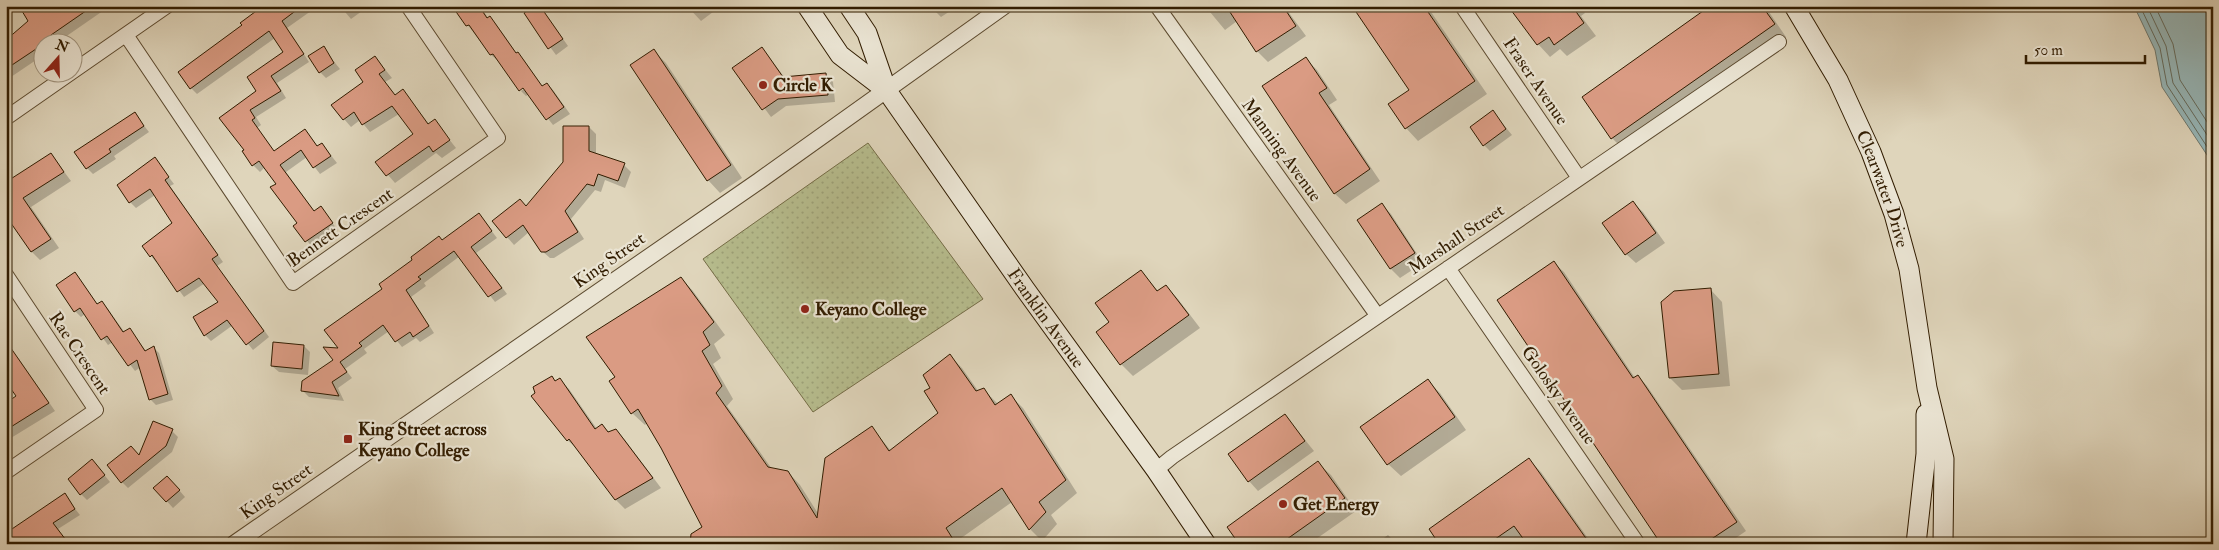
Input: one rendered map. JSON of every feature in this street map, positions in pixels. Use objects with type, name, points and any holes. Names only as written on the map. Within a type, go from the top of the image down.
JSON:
[{"type":"main road","name":"Franklin Avenue","points":[[806,6],[840,55],[887,91]]},
{"type":"main road","name":"Franklin Avenue","points":[[849,6],[867,33],[887,91],[1025,289],[1156,470],[1206,544]]},
{"type":"main road","name":"Clearwater Drive","points":[[1794,6],[1838,80],[1871,152],[1894,214],[1909,269],[1927,388],[1944,459],[1943,544]]},
{"type":"main road","name":"Clearwater Drive","points":[[1916,544],[1926,454],[1927,388]]},
{"type":"street","points":[[82,65],[167,6]]},
{"type":"street","name":"Bennett Crescent","points":[[126,35],[293,283],[498,138],[408,6]]},
{"type":"street","name":"King Street","points":[[234,544],[887,91],[1004,6]]},
{"type":"street","name":"Manning Avenue","points":[[1157,6],[1378,315]]},
{"type":"street","name":"Fraser Avenue","points":[[1462,6],[1579,178]]},
{"type":"street","name":"Marshall Street","points":[[1156,470],[1378,315],[1779,42]]},
{"type":"street","points":[[6,118],[58,82]]},
{"type":"street","name":"Golosky Avenue","points":[[1448,268],[1638,544]]},
{"type":"street","name":"Rae Crescent","points":[[6,275],[96,410],[6,472]]},
{"type":"green space","points":[[868,143],[983,299],[813,412],[703,259]]},
{"type":"water","points":[[2134,6],[2213,6],[2213,164],[2162,87],[2155,50]]},
{"type":"building","points":[[19,6],[93,6],[55,32],[32,32],[32,52],[6,69],[6,40],[28,21]]},
{"type":"building","points":[[263,6],[302,6],[282,21],[304,54],[271,76],[281,91],[250,110],[255,118],[252,120],[274,151],[305,129],[317,146],[322,143],[331,156],[313,168],[301,150],[280,165],[314,211],[321,206],[333,223],[305,242],[293,226],[297,223],[270,187],[276,184],[259,161],[252,166],[242,151],[244,150],[219,118],[256,91],[247,77],[283,52],[269,31],[190,89],[178,72],[242,25],[240,23]]},
{"type":"building","points":[[452,6],[479,6],[487,18],[490,16],[542,86],[547,83],[564,107],[546,120],[523,88],[519,91],[493,54],[490,55],[469,25],[466,26]]},
{"type":"building","points":[[534,6],[540,6],[563,39],[548,49],[524,13]]},
{"type":"building","points":[[1226,6],[1283,6],[1296,26],[1256,52]]},
{"type":"building","points":[[1352,6],[1424,6],[1475,81],[1405,129],[1388,104],[1409,90]]},
{"type":"building","points":[[1508,6],[1572,6],[1584,23],[1554,45],[1549,37],[1537,45]]},
{"type":"building","points":[[1710,6],[1762,6],[1775,24],[1611,139],[1582,97]]},
{"type":"building","points":[[324,46],[334,63],[319,73],[308,56]]},
{"type":"building","name":"Circle K","points":[[762,47],[783,77],[826,73],[828,95],[778,99],[762,110],[732,68]]},
{"type":"building","points":[[654,49],[731,165],[707,181],[630,65]]},
{"type":"building","points":[[375,56],[385,70],[379,74],[395,95],[403,89],[428,124],[435,119],[450,140],[433,152],[429,146],[386,176],[375,162],[413,134],[392,106],[362,125],[354,112],[343,120],[331,105],[363,82],[355,70]]},
{"type":"building","points":[[1306,57],[1327,88],[1319,93],[1370,169],[1334,194],[1262,86]]},
{"type":"building","points":[[1493,110],[1506,129],[1483,146],[1470,127]]},
{"type":"building","points":[[135,112],[144,126],[109,149],[111,152],[86,169],[74,152]]},
{"type":"building","points":[[563,126],[589,126],[589,151],[625,163],[618,181],[598,174],[594,186],[587,184],[565,211],[578,232],[546,252],[541,252],[523,225],[506,238],[492,221],[520,199],[526,206],[563,162]]},
{"type":"building","points":[[51,153],[64,172],[23,198],[51,239],[31,252],[6,216],[6,182]]},
{"type":"building","points":[[155,157],[169,177],[165,180],[218,255],[212,259],[264,331],[246,345],[227,320],[204,336],[193,317],[218,302],[199,278],[177,292],[152,255],[150,257],[142,246],[172,223],[150,189],[129,203],[117,185]]},
{"type":"building","points":[[1633,201],[1656,233],[1625,255],[1602,223]]},
{"type":"building","points":[[1382,203],[1415,253],[1390,269],[1357,220]]},
{"type":"building","points":[[479,213],[492,231],[471,247],[502,288],[488,297],[454,251],[418,277],[421,279],[406,290],[429,326],[413,337],[410,332],[395,342],[383,325],[359,343],[362,346],[340,362],[347,372],[332,382],[339,396],[301,391],[302,381],[333,360],[323,347],[338,348],[324,330],[382,289],[379,284],[412,260],[411,257],[439,236],[442,240]]},
{"type":"building","points":[[1554,261],[1633,378],[1638,375],[1737,522],[1704,544],[1661,544],[1497,300]]},
{"type":"building","points":[[1141,270],[1157,291],[1166,285],[1189,315],[1120,365],[1096,332],[1109,322],[1095,303]]},
{"type":"building","points":[[75,272],[97,304],[102,301],[123,332],[130,328],[145,351],[154,346],[168,394],[149,400],[137,360],[128,366],[107,336],[101,340],[80,308],[74,312],[56,285]]},
{"type":"building","points":[[681,277],[714,322],[703,332],[710,345],[702,351],[722,386],[716,393],[768,467],[788,471],[817,518],[825,458],[872,426],[889,451],[938,413],[924,391],[930,388],[923,375],[950,354],[976,391],[984,388],[995,405],[1011,394],[1066,480],[1039,502],[1046,512],[1029,530],[1002,488],[946,528],[956,544],[690,544],[691,534],[702,527],[661,448],[638,409],[631,414],[609,381],[615,377],[586,337]]},
{"type":"building","points":[[1711,288],[1719,374],[1669,378],[1661,302],[1674,291]]},
{"type":"building","points":[[6,341],[49,403],[6,430],[6,403],[16,396],[6,382]]},
{"type":"building","points":[[273,342],[304,345],[302,369],[271,366]]},
{"type":"building","points":[[552,376],[555,381],[560,378],[595,429],[602,424],[608,432],[616,429],[653,478],[615,500],[569,439],[567,441],[531,396],[535,393],[533,387]]},
{"type":"building","points":[[1428,379],[1455,417],[1387,465],[1360,427]]},
{"type":"building","points":[[1285,414],[1305,441],[1248,482],[1228,454]]},
{"type":"building","points":[[153,421],[173,429],[166,446],[121,483],[107,465],[131,446],[139,455]]},
{"type":"building","points":[[1529,458],[1590,544],[1527,544],[1514,526],[1488,544],[1439,544],[1429,529]]},
{"type":"building","points":[[92,459],[105,475],[80,495],[68,479]]},
{"type":"building","points":[[1318,461],[1345,498],[1280,544],[1239,544],[1227,527]]},
{"type":"building","points":[[167,476],[180,490],[166,502],[153,488]]},
{"type":"building","points":[[65,493],[75,509],[53,523],[69,544],[11,544],[6,533]]},
{"type":"place","name":"Circle K","points":[[763,85]]},
{"type":"place","name":"Keyano College","points":[[805,309]]},
{"type":"place","name":"King Street across Keyano College","points":[[348,439]]},
{"type":"place","name":"Get Energy","points":[[1283,504]]}]
